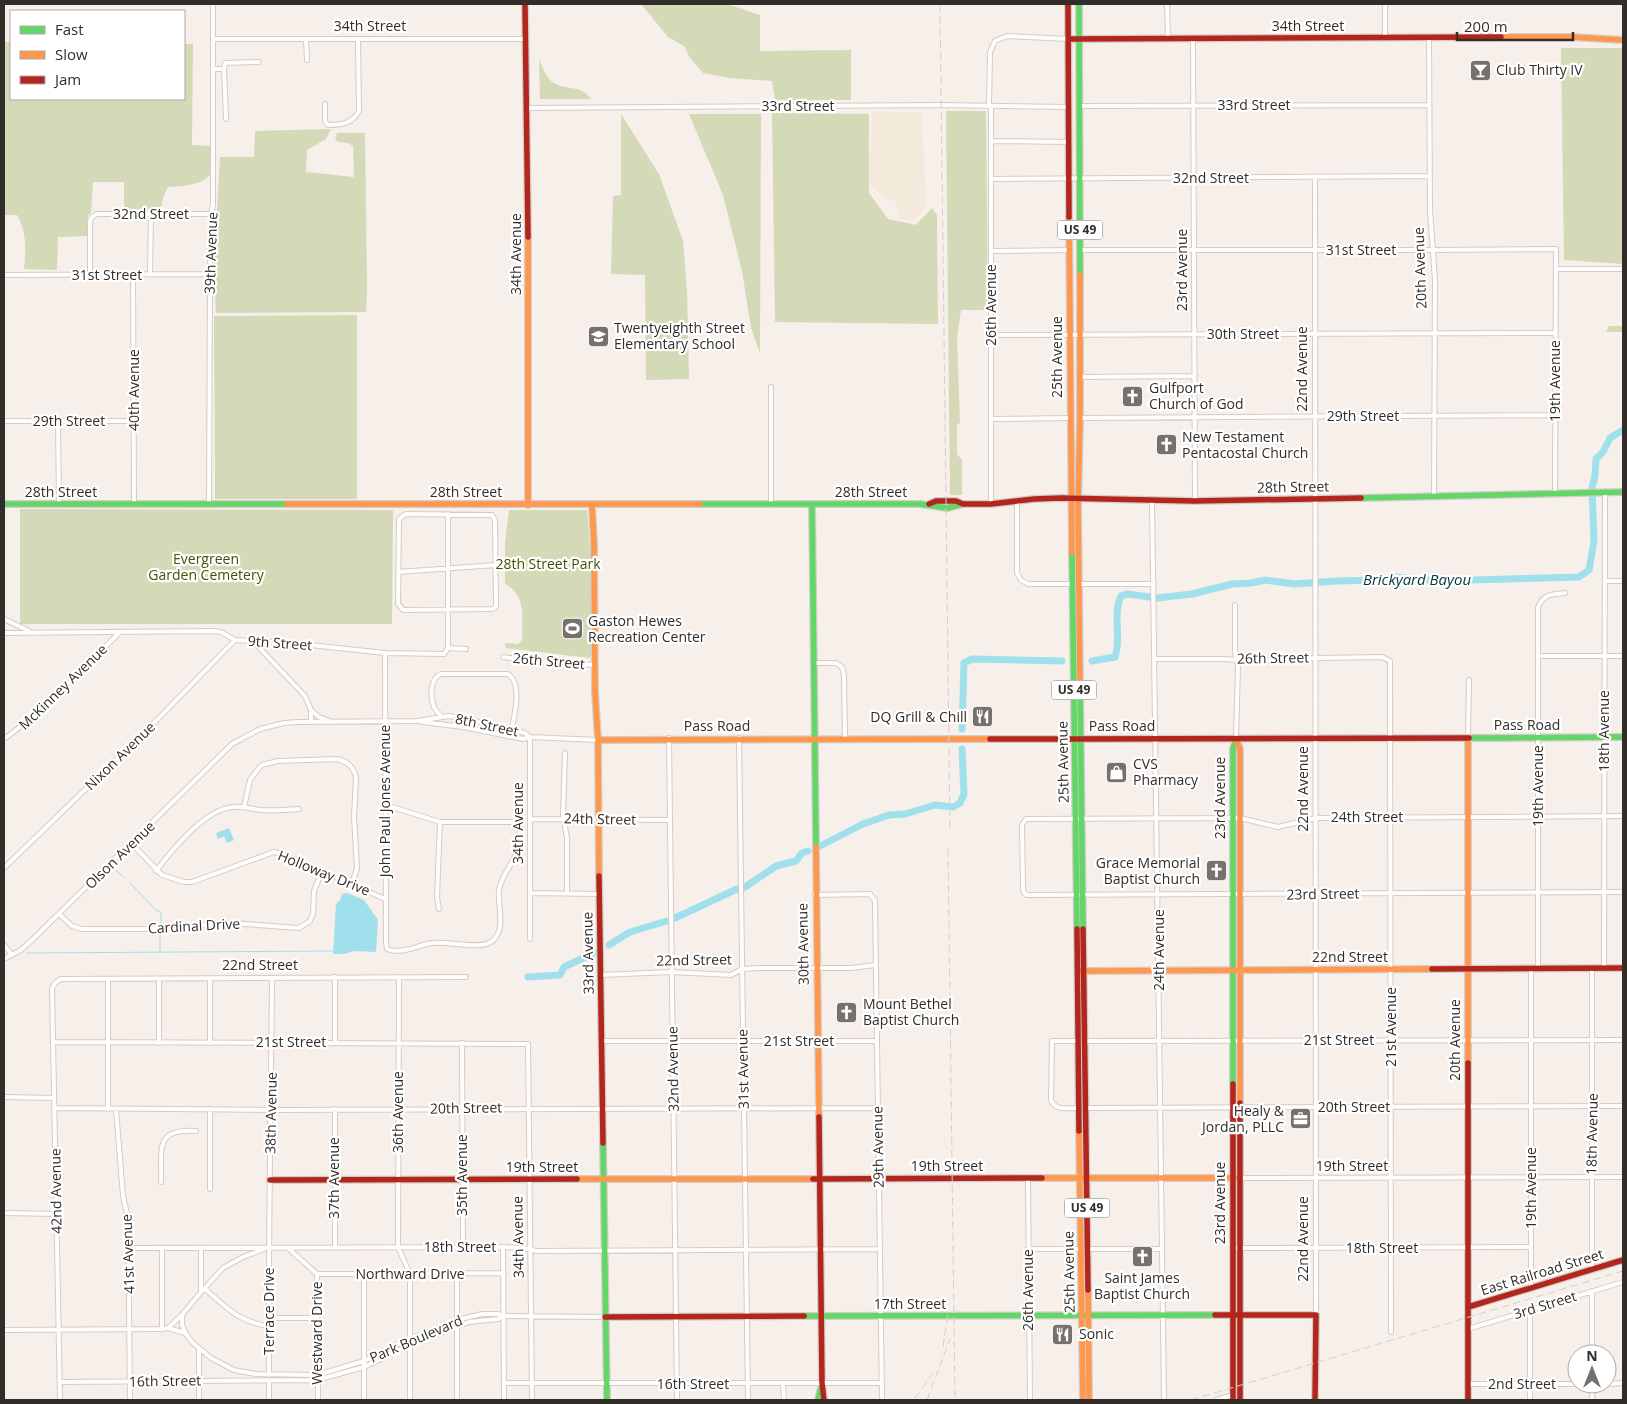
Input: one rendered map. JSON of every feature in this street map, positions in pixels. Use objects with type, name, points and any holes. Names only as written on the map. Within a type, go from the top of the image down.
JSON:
[{"type":"street","name":"39th Avenue","points":[[209,503],[210,274],[211,214],[213,204],[213,4]]},
{"type":"street","name":"34th Avenue","points":[[525,4],[528,238],[528,504]]},
{"type":"street","name":"25th Avenue","points":[[1068,4],[1070,418],[1076,584],[1085,1316],[1089,1400]]},
{"type":"street","name":"25th Avenue","points":[[1076,584],[1080,418],[1079,4]]},
{"type":"street","points":[[1167,4],[1168,40]]},
{"type":"street","points":[[1385,4],[1385,38]]},
{"type":"street","name":"34th Street","points":[[995,40],[1007,36],[1168,40],[1571,37],[1623,40]]},
{"type":"street","name":"20th Avenue","points":[[1429,38],[1430,176],[1435,333],[1434,497]]},
{"type":"street","name":"34th Street","points":[[213,39],[526,39]]},
{"type":"street","points":[[306,39],[307,60]]},
{"type":"street","points":[[325,104],[325,121],[328,126],[344,125],[356,116],[359,111],[358,39]]},
{"type":"street","name":"23rd Avenue","points":[[1193,39],[1195,501]]},
{"type":"street","name":"26th Avenue","points":[[991,504],[990,52],[995,40]]},
{"type":"street","points":[[226,119],[225,64],[230,62],[259,62]]},
{"type":"street","points":[[213,69],[224,69]]},
{"type":"street","name":"33rd Street","points":[[1079,106],[1429,105]]},
{"type":"street","name":"33rd Street","points":[[526,108],[1069,107]]},
{"type":"street","points":[[991,141],[1069,142]]},
{"type":"street","name":"32nd Street","points":[[991,179],[1430,176]]},
{"type":"street","name":"22nd Avenue","points":[[1315,177],[1316,1400]]},
{"type":"street","name":"32nd Street","points":[[90,275],[90,221],[97,214],[211,214]]},
{"type":"street","points":[[150,275],[151,215]]},
{"type":"street","name":"31st Street","points":[[1080,250],[1556,248],[1556,269]]},
{"type":"street","points":[[991,250],[1069,250]]},
{"type":"street","points":[[1556,269],[1623,269]]},
{"type":"street","name":"19th Avenue","points":[[1555,494],[1556,269]]},
{"type":"street","name":"31st Street","points":[[4,276],[210,274]]},
{"type":"street","name":"40th Avenue","points":[[132,275],[134,504]]},
{"type":"street","name":"30th Street","points":[[991,335],[1555,333]]},
{"type":"street","points":[[1080,377],[1194,376]]},
{"type":"street","points":[[771,387],[772,505]]},
{"type":"street","name":"29th Street","points":[[1080,418],[1555,415]]},
{"type":"street","points":[[991,419],[1070,418]]},
{"type":"street","name":"29th Street","points":[[4,421],[134,421]]},
{"type":"street","points":[[58,422],[59,504]]},
{"type":"street","name":"28th Street","points":[[4,504],[772,505],[929,504],[936,501],[956,501],[963,504],[991,504],[1034,499],[1195,501],[1623,492]]},
{"type":"street","name":"18th Avenue","points":[[1602,493],[1605,581],[1604,968]]},
{"type":"street","name":"24th Avenue","points":[[1152,500],[1164,1400]]},
{"type":"street","points":[[1017,501],[1017,573],[1021,580],[1028,584],[1154,586]]},
{"type":"street","name":"30th Avenue","points":[[812,504],[815,895],[822,1383],[824,1400]]},
{"type":"street","name":"33rd Avenue","points":[[592,505],[598,740],[607,1400]]},
{"type":"street","points":[[406,514],[448,514],[488,514],[494,517],[496,606],[492,609],[403,610],[398,604],[399,519],[406,514]]},
{"type":"street","points":[[448,514],[448,648]]},
{"type":"street","points":[[398,572],[496,565]]},
{"type":"street","points":[[1605,581],[1623,581]]},
{"type":"street","name":"19th Avenue","points":[[1538,969],[1538,608],[1540,601],[1548,594],[1565,593]]},
{"type":"street","points":[[1235,605],[1235,653],[1237,660],[1236,739]]},
{"type":"street","points":[[4,619],[34,633]]},
{"type":"street","name":"9th Street","points":[[4,633],[214,631],[222,632],[235,640],[385,653],[444,654],[448,648],[466,649]]},
{"type":"street","name":"McKinney Avenue","points":[[4,739],[40,712],[120,632]]},
{"type":"street","name":"Nixon Avenue","points":[[4,868],[152,725],[235,640]]},
{"type":"street","points":[[253,641],[305,696],[311,710],[311,722]]},
{"type":"street","name":"John Paul Jones Avenue","points":[[385,653],[385,899],[387,949],[406,950],[442,942],[479,946],[492,941],[498,934],[500,926],[499,894],[501,883],[519,845],[519,822],[440,822]]},
{"type":"street","points":[[1538,656],[1623,656]]},
{"type":"street","name":"26th Street","points":[[503,657],[595,665]]},
{"type":"street","name":"26th Street","points":[[1154,659],[1222,658],[1259,661],[1382,657],[1387,658],[1390,662]]},
{"type":"street","name":"21st Avenue","points":[[1390,662],[1391,1332]]},
{"type":"street","points":[[813,663],[836,663],[842,667],[844,676],[845,738]]},
{"type":"street","points":[[442,717],[436,712],[432,702],[433,682],[437,676],[442,674],[508,674],[514,679],[516,685],[516,712],[510,737]]},
{"type":"street","name":"20th Avenue","points":[[1468,1400],[1469,680]]},
{"type":"street","points":[[311,710],[319,717],[331,722]]},
{"type":"street","name":"8th Street","points":[[417,721],[442,717],[461,718],[525,733],[530,737]]},
{"type":"street","name":"8th Street","points":[[232,744],[248,734],[271,725],[311,722],[417,721],[523,739],[530,737]]},
{"type":"street","points":[[476,730],[478,722]]},
{"type":"street","name":"34th Avenue","points":[[530,737],[530,939]]},
{"type":"street","name":"Pass Road","points":[[530,737],[598,740],[670,738],[1236,739],[1623,737]]},
{"type":"street","name":"32nd Avenue","points":[[670,738],[677,1400]]},
{"type":"street","name":"31st Avenue","points":[[739,738],[748,1400]]},
{"type":"street","name":"23rd Avenue","points":[[1232,1398],[1232,894],[1233,749],[1236,739]]},
{"type":"street","name":"23rd Avenue","points":[[1236,739],[1240,749],[1240,1397]]},
{"type":"street","name":"Olson Avenue","points":[[4,959],[32,940],[232,744]]},
{"type":"street","points":[[565,753],[563,819],[567,838],[567,893]]},
{"type":"street","points":[[244,807],[250,780],[258,769],[268,763],[337,759],[348,762],[356,777],[354,817],[357,868],[352,884]]},
{"type":"street","points":[[386,805],[440,822],[437,898],[439,909]]},
{"type":"street","points":[[156,871],[181,840],[215,812],[228,808],[244,807],[275,810],[300,809]]},
{"type":"street","name":"24th Street","points":[[1024,892],[1024,821],[1026,819],[1240,818],[1278,827],[1316,818],[1623,816]]},
{"type":"street","name":"24th Street","points":[[530,819],[670,820]]},
{"type":"street","name":"Holloway Drive","points":[[132,844],[156,871],[176,881],[192,882],[274,852],[283,854],[385,899]]},
{"type":"street","name":"Cardinal Drive","points":[[59,914],[72,926],[82,929],[153,929],[231,923],[299,928],[310,922],[314,914],[314,891],[322,871]]},
{"type":"street","name":"23rd Street","points":[[1024,892],[1027,895],[1623,892]]},
{"type":"street","points":[[530,893],[599,894]]},
{"type":"street","name":"29th Avenue","points":[[815,895],[870,894],[875,901],[882,1400]]},
{"type":"street","points":[[4,946],[12,955]]},
{"type":"street","name":"22nd Street","points":[[601,975],[671,972],[731,975],[738,973],[742,969],[851,968],[875,965]]},
{"type":"street","name":"18th Avenue","points":[[1592,968],[1592,1270]]},
{"type":"street","name":"22nd Street","points":[[1081,971],[1623,968]]},
{"type":"street","name":"19th Avenue","points":[[1531,969],[1531,1288]]},
{"type":"street","name":"36th Avenue","points":[[398,977],[398,1247]]},
{"type":"street","name":"22nd Street","points":[[55,983],[61,979],[466,977]]},
{"type":"street","points":[[210,978],[210,1043]]},
{"type":"street","name":"38th Avenue","points":[[268,1248],[272,1110],[272,978]]},
{"type":"street","points":[[334,1042],[335,978]]},
{"type":"street","points":[[108,979],[108,1109]]},
{"type":"street","points":[[159,979],[159,1043]]},
{"type":"street","name":"42nd Avenue","points":[[55,983],[52,989],[60,1400]]},
{"type":"street","points":[[707,1034],[707,1041]]},
{"type":"street","name":"21st Street","points":[[1050,1100],[1052,1041],[1623,1040]]},
{"type":"street","name":"21st Street","points":[[602,1041],[876,1041]]},
{"type":"street","name":"21st Street","points":[[54,1042],[528,1044]]},
{"type":"street","name":"35th Avenue","points":[[462,1044],[462,1246]]},
{"type":"street","name":"34th Avenue","points":[[528,1044],[532,1400]]},
{"type":"street","points":[[4,1097],[54,1098]]},
{"type":"street","name":"20th Street","points":[[1050,1100],[1053,1106],[1057,1108],[1623,1106]]},
{"type":"street","name":"20th Street","points":[[54,1108],[272,1110],[877,1108]]},
{"type":"street","name":"41st Avenue","points":[[116,1109],[123,1196],[128,1218],[130,1400]]},
{"type":"street","points":[[210,1109],[210,1189]]},
{"type":"street","name":"37th Avenue","points":[[334,1247],[335,1109]]},
{"type":"street","points":[[161,1182],[162,1144],[166,1137],[178,1130],[196,1130]]},
{"type":"street","name":"19th Street","points":[[270,1180],[1623,1178]]},
{"type":"street","name":"26th Avenue","points":[[1028,1179],[1030,1400]]},
{"type":"street","points":[[4,1213],[56,1214]]},
{"type":"street","name":"18th Street","points":[[129,1248],[462,1246],[531,1248],[535,1251],[880,1249]]},
{"type":"street","points":[[398,1247],[410,1274],[410,1400]]},
{"type":"street","points":[[504,1247],[504,1400]]},
{"type":"street","name":"18th Street","points":[[1233,1248],[1531,1247]]},
{"type":"street","points":[[162,1248],[162,1329]]},
{"type":"street","points":[[202,1248],[203,1290]]},
{"type":"street","points":[[168,1328],[231,1263],[243,1256],[268,1248]]},
{"type":"street","name":"Terrace Drive","points":[[268,1248],[269,1375]]},
{"type":"street","name":"Westward Drive","points":[[288,1248],[317,1274],[318,1400]]},
{"type":"street","points":[[1028,1249],[1162,1249]]},
{"type":"street","name":"East Railroad Street","points":[[1468,1308],[1623,1260]]},
{"type":"street","name":"Northward Drive","points":[[317,1274],[504,1273]]},
{"type":"street","points":[[364,1274],[364,1400]]},
{"type":"street","points":[[457,1274],[457,1400]]},
{"type":"street","name":"3rd Street","points":[[1468,1329],[1623,1282]]},
{"type":"street","points":[[203,1290],[240,1318],[252,1324],[269,1326]]},
{"type":"street","points":[[1592,1291],[1592,1344]]},
{"type":"street","points":[[1530,1309],[1530,1400]]},
{"type":"street","name":"Park Boulevard","points":[[182,1315],[182,1325],[186,1334],[199,1349],[226,1367],[241,1372],[269,1375],[317,1375],[364,1361],[411,1338],[477,1314],[498,1314],[504,1316]]},
{"type":"street","name":"17th Street","points":[[504,1316],[1316,1315]]},
{"type":"street","name":"Park Boulevard","points":[[270,1380],[317,1380],[364,1367],[411,1344],[472,1321],[498,1319],[504,1316]]},
{"type":"street","name":"25th Avenue","points":[[1083,1400],[1085,1316]]},
{"type":"street","points":[[268,1318],[317,1318]]},
{"type":"street","points":[[4,1330],[129,1330],[168,1328],[186,1334]]},
{"type":"street","points":[[199,1349],[199,1400]]},
{"type":"street","points":[[242,1381],[269,1375]]},
{"type":"street","points":[[270,1380],[270,1400]]},
{"type":"street","name":"16th Street","points":[[60,1382],[270,1380]]},
{"type":"street","name":"16th Street","points":[[504,1383],[882,1383]]},
{"type":"street","points":[[783,1383],[784,1400]]},
{"type":"street","name":"30th Avenue","points":[[818,1400],[822,1383]]},
{"type":"street","name":"2nd Street","points":[[1468,1384],[1567,1384]]},
{"type":"street","points":[[1216,1400],[1240,1397]]},
{"type":"shaded area","points":[[872,112],[922,112],[926,208],[914,221],[899,219],[896,202],[887,199],[869,185]]},
{"type":"green space","points":[[641,4],[727,4],[760,15],[760,51],[851,50],[851,100],[775,100],[772,81],[730,78],[703,73],[690,58],[684,46],[668,37]]},
{"type":"green space","points":[[4,42],[10,42],[10,100],[185,100],[185,44],[193,44],[192,145],[210,146],[210,175],[206,179],[185,186],[168,187],[161,207],[151,210],[124,209],[124,182],[93,182],[87,236],[58,237],[57,270],[24,269],[25,242],[23,228],[17,215],[4,215]]},
{"type":"green space","points":[[1561,48],[1623,48],[1623,264],[1564,260]]},
{"type":"green space","points":[[539,59],[551,81],[582,91],[591,99],[540,99]]},
{"type":"green space","points":[[946,111],[986,111],[988,310],[961,310],[957,339],[960,423],[957,424],[957,454],[962,460],[962,495],[950,495]]},
{"type":"green space","points":[[772,113],[869,114],[869,193],[888,219],[916,225],[932,208],[937,215],[938,324],[775,322]]},
{"type":"green space","points":[[621,114],[659,174],[683,241],[687,291],[689,379],[646,380],[645,275],[611,274],[613,196],[621,195]]},
{"type":"green space","points":[[689,114],[761,114],[760,353],[751,328],[742,271],[723,195]]},
{"type":"green space","points":[[331,129],[326,139],[307,150],[306,172],[354,177],[353,146],[348,143],[338,142],[335,139],[337,133],[365,133],[366,312],[216,313],[214,266],[220,157],[254,157],[255,131]]},
{"type":"green space","points":[[357,315],[357,499],[215,499],[214,316]]},
{"type":"green space","points":[[1609,326],[1623,326],[1623,332],[1606,332]]},
{"type":"green space","name":"Evergreen Garden Cemetery","points":[[20,509],[393,510],[392,624],[20,624]]},
{"type":"green space","name":"28th Street Park","points":[[509,510],[587,510],[592,600],[592,654],[589,658],[506,648],[505,643],[518,644],[522,640],[522,609],[520,601],[512,589],[505,584],[505,543]]},
{"type":"water","points":[[229,828],[234,840],[227,843],[224,836],[218,839],[216,833]]},
{"type":"water","points":[[347,893],[364,900],[378,920],[376,952],[354,951],[345,954],[333,954],[336,904],[342,894]]},
{"type":"waterway","name":"Brickyard Bayou","points":[[1092,661],[1115,657],[1118,642],[1118,603],[1121,596],[1127,594],[1157,598],[1192,594],[1232,584],[1265,580],[1295,584],[1384,580],[1395,577],[1436,581],[1579,577],[1589,570],[1594,541],[1592,487],[1596,459],[1603,452],[1610,438],[1623,430]]},
{"type":"waterway","name":"Brickyard Bayou","points":[[962,729],[964,663],[972,659],[1062,661]]},
{"type":"waterway","name":"Brickyard Bayou","points":[[820,846],[863,824],[889,815],[905,814],[935,805],[953,807],[960,803],[964,794],[962,749]]},
{"type":"waterway","name":"Brickyard Bayou","points":[[745,887],[776,866],[796,861],[802,853],[808,851]]},
{"type":"waterway","points":[[113,868],[124,877]]},
{"type":"waterway","points":[[130,883],[156,910],[161,912],[161,923]]},
{"type":"waterway","name":"Brickyard Bayou","points":[[675,918],[737,889]]},
{"type":"waterway","name":"Brickyard Bayou","points":[[609,945],[630,932],[667,921]]},
{"type":"waterway","points":[[160,934],[160,951]]},
{"type":"waterway","points":[[27,953],[334,951]]},
{"type":"waterway","name":"Brickyard Bayou","points":[[528,977],[560,975],[564,967],[594,953]]},
{"type":"railway","points":[[940,4],[950,832]]},
{"type":"railway","points":[[948,849],[955,1400]]},
{"type":"railway","points":[[1191,1400],[1623,1271]]},
{"type":"railway","points":[[943,1347],[948,1313]]},
{"type":"railway","points":[[927,1400],[950,1339]]},
{"type":"railway","points":[[915,1398],[933,1373]]},
{"type":"traffic: fast","points":[[1079,4],[1080,275]]},
{"type":"traffic: fast","points":[[1361,498],[1623,492]]},
{"type":"traffic: fast","points":[[4,504],[287,504]]},
{"type":"traffic: fast","points":[[700,504],[920,504],[947,508],[963,504]]},
{"type":"traffic: fast","points":[[812,504],[816,847]]},
{"type":"traffic: fast","points":[[1072,553],[1077,929]]},
{"type":"traffic: fast","points":[[1080,687],[1083,929]]},
{"type":"traffic: fast","points":[[1469,738],[1623,737]]},
{"type":"traffic: fast","points":[[1233,1084],[1233,749],[1236,739]]},
{"type":"traffic: fast","points":[[603,1143],[607,1400]]},
{"type":"traffic: fast","points":[[804,1316],[1215,1315]]},
{"type":"traffic: fast","points":[[818,1400],[821,1388]]},
{"type":"traffic: slow","points":[[1501,37],[1571,37],[1623,40]]},
{"type":"traffic: slow","points":[[1069,217],[1072,553]]},
{"type":"traffic: slow","points":[[528,237],[528,505]]},
{"type":"traffic: slow","points":[[1080,275],[1078,506],[1080,687]]},
{"type":"traffic: slow","points":[[287,504],[700,504]]},
{"type":"traffic: slow","points":[[592,505],[595,692],[598,740],[599,876]]},
{"type":"traffic: slow","points":[[1468,737],[1468,1063]]},
{"type":"traffic: slow","points":[[598,740],[990,739]]},
{"type":"traffic: slow","points":[[1236,739],[1240,749],[1240,1103]]},
{"type":"traffic: slow","points":[[816,847],[819,1117]]},
{"type":"traffic: slow","points":[[1080,971],[1432,969]]},
{"type":"traffic: slow","points":[[1079,1131],[1083,1400]]},
{"type":"traffic: slow","points":[[1042,1178],[1240,1178]]},
{"type":"traffic: slow","points":[[577,1179],[813,1179]]},
{"type":"traffic: slow","points":[[1088,1290],[1089,1400]]},
{"type":"traffic: jam","points":[[525,4],[528,237]]},
{"type":"traffic: jam","points":[[1068,4],[1069,217]]},
{"type":"traffic: jam","points":[[1069,39],[1501,37]]},
{"type":"traffic: jam","points":[[929,504],[936,501],[956,501],[963,504],[991,504],[1061,498],[1195,501],[1361,498]]},
{"type":"traffic: jam","points":[[1077,739],[1469,738]]},
{"type":"traffic: jam","points":[[990,739],[1075,739]]},
{"type":"traffic: jam","points":[[599,876],[603,1143]]},
{"type":"traffic: jam","points":[[1077,929],[1079,1131]]},
{"type":"traffic: jam","points":[[1083,929],[1088,1290]]},
{"type":"traffic: jam","points":[[1432,969],[1623,968]]},
{"type":"traffic: jam","points":[[1468,1063],[1468,1400]]},
{"type":"traffic: jam","points":[[1233,1084],[1233,1400]]},
{"type":"traffic: jam","points":[[1240,1103],[1240,1400]]},
{"type":"traffic: jam","points":[[819,1117],[822,1383],[824,1400]]},
{"type":"traffic: jam","points":[[813,1179],[1042,1178]]},
{"type":"traffic: jam","points":[[270,1180],[577,1179]]},
{"type":"traffic: jam","points":[[1468,1307],[1623,1260]]},
{"type":"traffic: jam","points":[[1215,1315],[1316,1315],[1315,1400]]},
{"type":"traffic: jam","points":[[605,1317],[804,1316]]},
{"type":"place","name":"Club Thirty IV","points":[[1480,70]]},
{"type":"place","name":"Twentyeighth Street Elementary School","points":[[598,336]]},
{"type":"place","name":"Gulfport Church of God","points":[[1133,396]]},
{"type":"place","name":"New Testament Pentacostal Church","points":[[1166,445]]},
{"type":"place","name":"Gaston Hewes Recreation Center","points":[[572,629]]},
{"type":"place","name":"DQ Grill & Chill","points":[[983,717]]},
{"type":"place","name":"CVS Pharmacy","points":[[1117,772]]},
{"type":"place","name":"Grace Memorial Baptist Church","points":[[1216,871]]},
{"type":"place","name":"Mount Bethel Baptist Church","points":[[847,1012]]},
{"type":"place","name":"Healy & Jordan, PLLC","points":[[1300,1119]]},
{"type":"place","name":"Saint James Baptist Church","points":[[1142,1256]]},
{"type":"place","name":"Sonic","points":[[1063,1334]]}]
